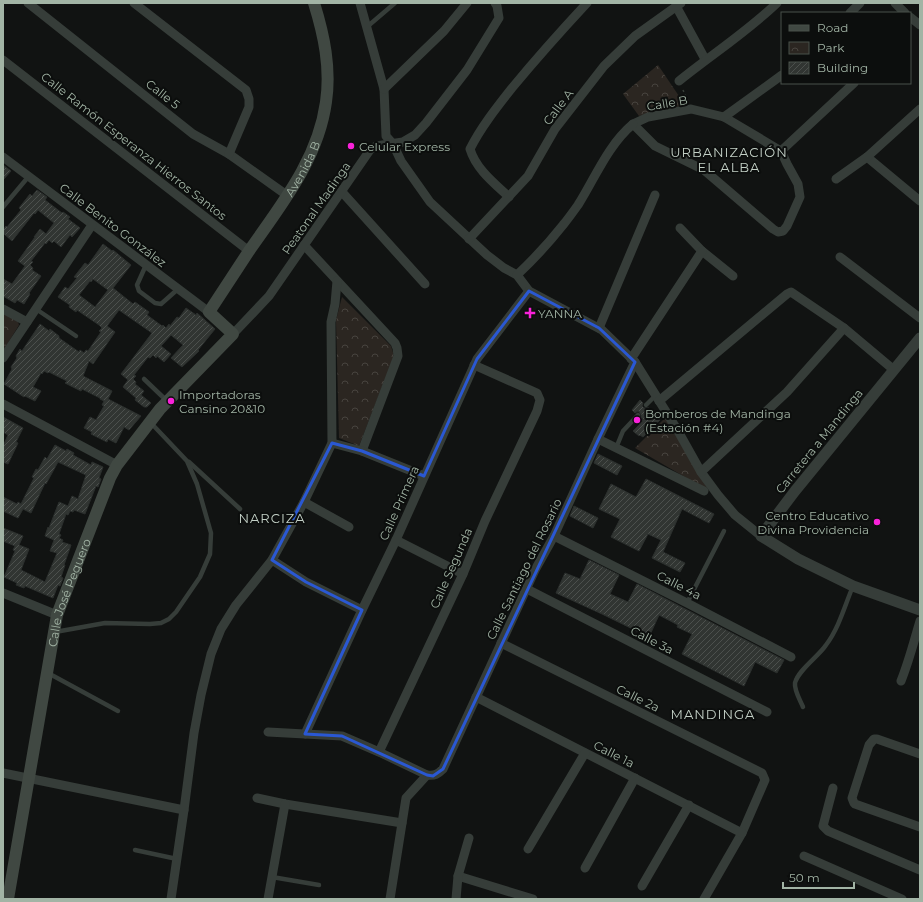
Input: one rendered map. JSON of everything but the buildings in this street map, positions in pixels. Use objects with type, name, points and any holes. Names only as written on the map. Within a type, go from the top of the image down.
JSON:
[{"type":"main road","name":"Avenida B","points":[[209,312],[249,251],[288,196],[306,165],[318,138],[326,102],[328,65],[322,29],[314,3]]},
{"type":"main road","points":[[209,312],[233,334]]},
{"type":"main road","name":"Calle José Peguero","points":[[8,899],[57,616],[110,478],[117,465],[167,401],[233,334]]},
{"type":"street","name":"Calle 5","points":[[28,3],[193,134],[229,154],[288,196]]},
{"type":"street","points":[[134,3],[246,90],[249,99],[249,107],[229,154]]},
{"type":"street","points":[[360,3],[368,26],[384,89],[386,136],[393,144],[401,161],[430,202],[469,239],[504,268],[517,276],[529,291],[599,328],[633,360],[701,472],[735,515],[761,536],[798,559],[853,586],[920,610]]},
{"type":"street","points":[[384,89],[444,31],[467,3]]},
{"type":"street","name":"Peatonal Madinga","points":[[233,334],[269,296],[370,150],[376,146],[404,142],[426,124],[467,70],[499,18],[497,6],[494,3]]},
{"type":"street","points":[[509,197],[473,159],[470,149],[474,140],[501,102],[538,56],[587,3]]},
{"type":"street","points":[[679,81],[705,59],[762,17],[777,3]]},
{"type":"street","points":[[851,12],[860,3]]},
{"type":"street","points":[[895,3],[904,12]]},
{"type":"street","points":[[678,5],[705,59]]},
{"type":"street","name":"Calle A","points":[[469,239],[528,176],[555,129],[604,66],[635,36],[678,5]]},
{"type":"street","name":"Calle Ramón Esperanza Hierros Santos","points":[[3,60],[249,251]]},
{"type":"street","points":[[724,117],[781,76]]},
{"type":"street","points":[[781,151],[853,84]]},
{"type":"street","name":"Calle B","points":[[691,109],[724,117],[781,151],[786,164],[798,184],[800,198],[787,226],[783,231],[778,232],[773,229],[704,170],[656,146],[633,124],[648,117],[691,109]]},
{"type":"street","points":[[836,179],[867,157],[920,109]]},
{"type":"street","points":[[517,276],[540,253],[577,206],[596,173],[626,130],[633,124]]},
{"type":"street","name":"Calle Benito González","points":[[3,157],[209,312]]},
{"type":"street","points":[[867,157],[920,201]]},
{"type":"street","points":[[342,192],[425,284]]},
{"type":"street","points":[[599,328],[655,195]]},
{"type":"street","points":[[3,358],[92,225]]},
{"type":"street","points":[[680,228],[702,251],[733,276]]},
{"type":"street","points":[[304,245],[395,343],[398,352],[362,451]]},
{"type":"street","name":"Calle Santiago del Rosario","points":[[427,775],[433,776],[440,773],[444,769],[501,644],[554,536],[633,360],[702,251]]},
{"type":"street","points":[[840,257],[920,318]]},
{"type":"street","points":[[171,899],[194,733],[211,654],[221,630],[236,605],[272,560],[304,502],[332,443],[331,322],[335,304],[337,281]]},
{"type":"street","name":"Calle Primera","points":[[305,734],[396,540],[474,365],[481,352],[529,291]]},
{"type":"street","points":[[657,398],[787,294],[792,292],[844,328],[894,370]]},
{"type":"street","points":[[3,309],[27,322]]},
{"type":"street","points":[[701,472],[787,392],[844,328]]},
{"type":"street","name":"Carretera a Mandinga","points":[[761,536],[794,491],[920,338]]},
{"type":"street","name":"Calle Segunda","points":[[379,752],[463,574],[485,521],[537,411],[540,400],[537,393],[474,365]]},
{"type":"street","points":[[3,404],[117,465]]},
{"type":"street","points":[[598,439],[704,491]]},
{"type":"street","points":[[332,443],[362,451],[424,476]]},
{"type":"street","points":[[304,502],[349,528]]},
{"type":"street","name":"Calle 4a","points":[[554,536],[791,657]]},
{"type":"street","points":[[396,540],[463,574]]},
{"type":"street","points":[[272,560],[306,582],[362,610]]},
{"type":"street","name":"Calle 3a","points":[[527,589],[766,712]]},
{"type":"street","points":[[3,593],[57,616]]},
{"type":"street","points":[[901,681],[920,621]]},
{"type":"street","name":"Calle 2a","points":[[501,644],[762,773],[765,780],[742,833]]},
{"type":"street","name":"Calle 1a","points":[[476,697],[742,833]]},
{"type":"street","points":[[268,732],[342,736],[427,775],[406,798],[390,899]]},
{"type":"street","points":[[920,754],[874,739],[869,745],[852,798],[856,804],[920,827]]},
{"type":"street","points":[[528,849],[585,753]]},
{"type":"street","points":[[3,773],[184,810]]},
{"type":"street","points":[[586,868],[635,778]]},
{"type":"street","points":[[833,788],[823,826],[828,831],[920,870]]},
{"type":"street","points":[[257,798],[402,823]]},
{"type":"street","points":[[268,899],[285,804]]},
{"type":"street","points":[[642,886],[689,806]]},
{"type":"street","points":[[704,899],[742,833]]},
{"type":"street","points":[[456,899],[458,876],[469,838]]},
{"type":"street","points":[[804,856],[902,899]]},
{"type":"street","points":[[458,876],[533,899]]},
{"type":"lane","points":[[368,26],[395,3]]},
{"type":"lane","points":[[3,207],[29,176]]},
{"type":"lane","points":[[146,266],[137,285],[139,291],[156,303],[161,304],[178,289]]},
{"type":"lane","points":[[36,309],[76,336]]},
{"type":"lane","points":[[144,379],[167,401]]},
{"type":"lane","points":[[646,405],[657,398]]},
{"type":"lane","points":[[616,448],[623,431],[638,415]]},
{"type":"lane","points":[[150,422],[187,461],[240,509]]},
{"type":"lane","points":[[55,632],[106,623],[162,623],[176,612],[200,577],[210,554],[211,534],[197,484],[187,461]]},
{"type":"lane","points":[[687,603],[724,531]]},
{"type":"lane","points":[[803,707],[796,691],[795,684],[798,677],[826,646],[833,634],[853,586]]},
{"type":"lane","points":[[47,673],[118,711]]},
{"type":"lane","points":[[134,850],[177,859]]},
{"type":"lane","points":[[272,877],[319,885]]},
{"type":"path","points":[[679,81],[691,109]]},
{"type":"highlighted area","points":[[529,291],[599,328],[635,362],[443,769],[433,776],[427,775],[342,736],[305,734],[362,610],[306,582],[272,560],[332,443],[362,451],[424,476],[477,359]]},
{"type":"green space","points":[[658,65],[685,105],[639,116],[623,94]]},
{"type":"green space","points":[[342,297],[391,346],[394,356],[359,446],[339,438],[336,320]]},
{"type":"green space","points":[[3,313],[18,322],[19,325],[3,351]]},
{"type":"green space","points":[[666,417],[709,491],[635,448]]},
{"type":"place","name":"Celular Express","points":[[351,146]]},
{"type":"place","name":"YANNA","points":[[530,313]]},
{"type":"place","name":"Importadoras Cansino 20&10","points":[[171,401]]},
{"type":"place","name":"Bomberos de Mandinga (Estación #4)","points":[[637,420]]},
{"type":"place","name":"Centro Educativo Divina Providencia","points":[[877,522]]},
{"type":"district","name":"URBANIZACIÓN EL ALBA","points":[[729,160]]},
{"type":"district","name":"NARCIZA","points":[[272,518]]},
{"type":"district","name":"MANDINGA","points":[[713,714]]}]
